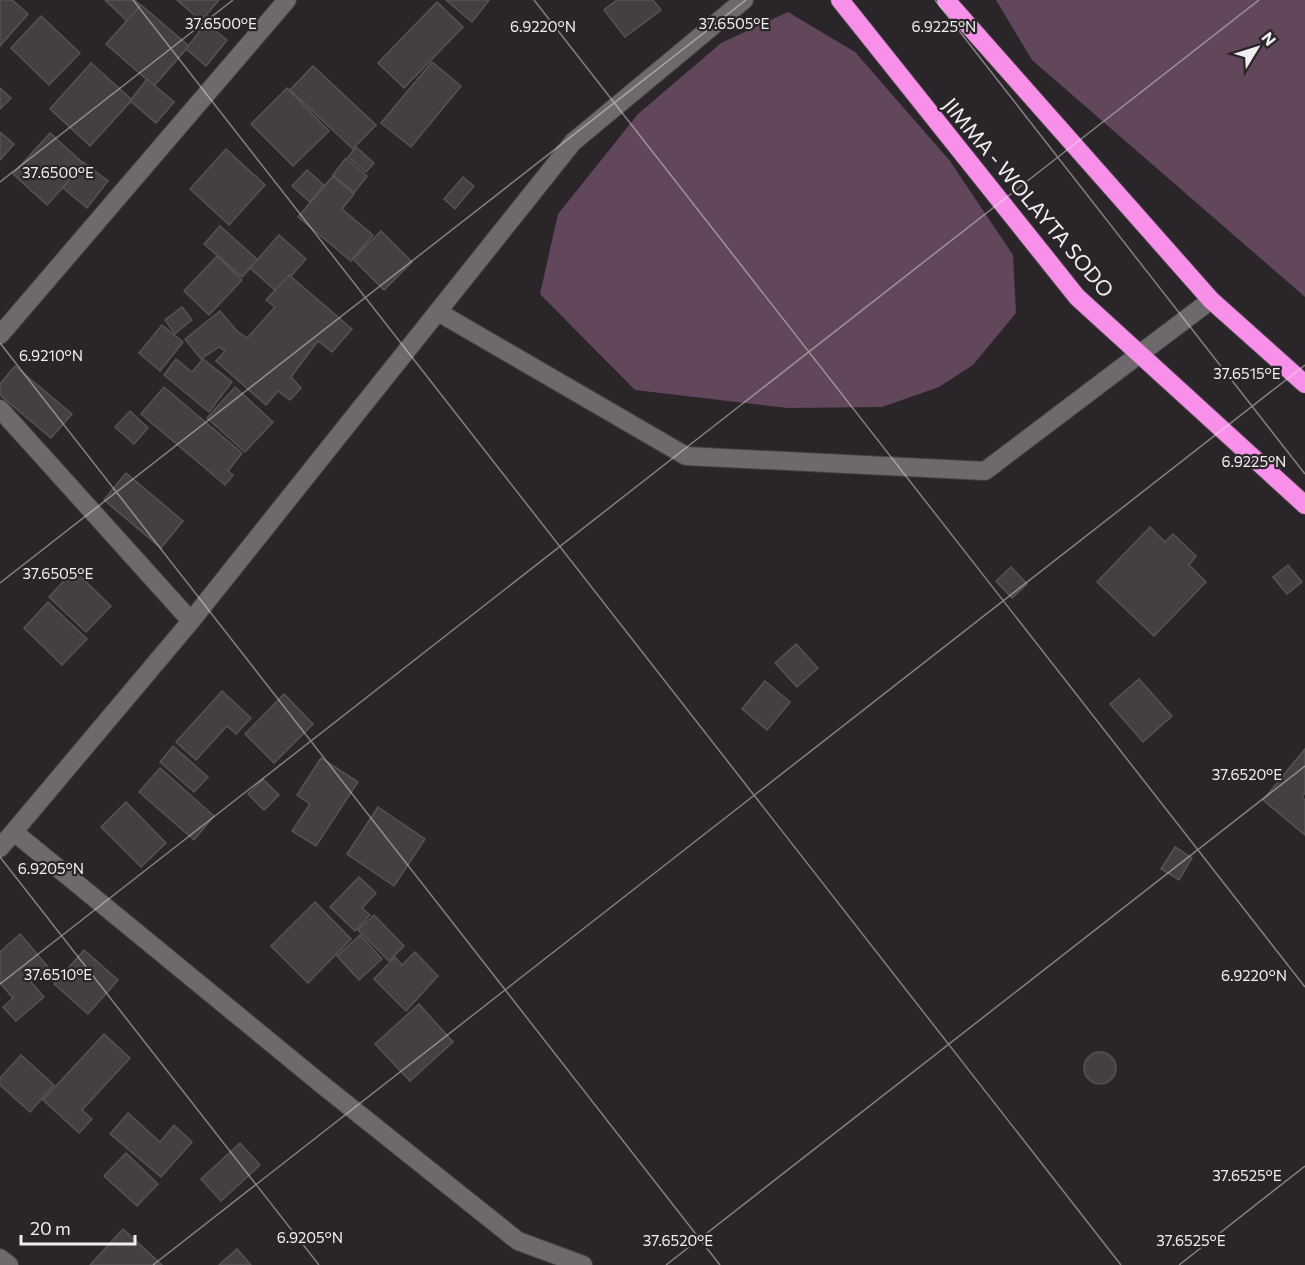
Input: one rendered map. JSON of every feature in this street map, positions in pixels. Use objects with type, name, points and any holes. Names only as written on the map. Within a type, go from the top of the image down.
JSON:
[{"type":"highway","name":"JIMMA - WOLAYTA SODO","points":[[840,0],[1077,297],[1305,505]]},
{"type":"highway","points":[[946,0],[1211,300],[1305,384]]},
{"type":"street","points":[[0,334],[287,0]]},
{"type":"street","points":[[0,848],[191,621],[573,142],[744,0]]},
{"type":"street","points":[[438,312],[686,456],[985,471],[1211,300]]},
{"type":"street","points":[[0,409],[191,621]]},
{"type":"street","points":[[14,832],[325,1087],[518,1241],[583,1265]]},
{"type":"street","points":[[0,1258],[9,1265]]},
{"type":"shaded area","points":[[996,0],[1305,0],[1305,297],[1032,60]]},
{"type":"shaded area","points":[[788,12],[855,52],[950,161],[1013,255],[1016,313],[973,365],[939,387],[882,407],[788,408],[635,390],[540,294],[558,214],[638,114],[721,43]]},
{"type":"building","points":[[0,0],[12,0],[28,14],[0,46]]},
{"type":"building","points":[[105,0],[135,0],[142,7],[128,22]]},
{"type":"building","points":[[177,0],[219,0],[201,21]]},
{"type":"building","points":[[446,0],[489,0],[472,22]]},
{"type":"building","points":[[617,0],[653,0],[661,10],[625,37],[604,10]]},
{"type":"building","points":[[437,2],[463,27],[404,88],[378,63]]},
{"type":"building","points":[[141,5],[189,46],[154,86],[106,44]]},
{"type":"building","points":[[41,16],[80,53],[49,85],[11,48]]},
{"type":"building","points":[[206,23],[227,40],[206,66],[186,49]]},
{"type":"building","points":[[432,62],[461,86],[411,147],[381,123]]},
{"type":"building","points":[[91,63],[132,100],[90,146],[50,109]]},
{"type":"building","points":[[313,66],[376,125],[353,149],[290,90]]},
{"type":"building","points":[[147,79],[174,102],[156,123],[130,101]]},
{"type":"building","points":[[0,88],[11,98],[0,109]]},
{"type":"building","points":[[287,88],[329,131],[293,166],[251,124]]},
{"type":"building","points":[[0,132],[14,144],[0,160]]},
{"type":"building","points":[[50,133],[84,164],[47,205],[13,174]]},
{"type":"building","points":[[356,147],[374,163],[366,172],[348,157]]},
{"type":"building","points":[[226,149],[265,185],[229,225],[190,189]]},
{"type":"building","points":[[346,158],[367,176],[354,193],[333,175]]},
{"type":"building","points":[[83,162],[108,181],[87,208],[63,188]]},
{"type":"building","points":[[307,170],[324,185],[310,202],[292,186]]},
{"type":"building","points":[[333,176],[354,194],[342,209],[373,235],[351,261],[298,217]]},
{"type":"building","points":[[463,177],[474,186],[455,209],[444,199]]},
{"type":"building","points":[[220,226],[258,260],[242,277],[204,244]]},
{"type":"building","points":[[381,231],[412,262],[384,290],[353,259]]},
{"type":"building","points":[[279,235],[306,259],[277,292],[250,268]]},
{"type":"building","points":[[217,256],[242,280],[209,315],[184,291]]},
{"type":"building","points":[[289,275],[352,329],[332,352],[318,341],[291,377],[301,388],[290,400],[278,391],[266,405],[216,361],[225,351],[219,347],[201,359],[185,339],[220,311],[237,331],[247,338],[275,307],[266,300]]},
{"type":"building","points":[[182,307],[192,320],[175,334],[165,320]]},
{"type":"building","points":[[162,325],[183,342],[160,371],[139,353]]},
{"type":"building","points":[[176,359],[192,372],[203,359],[232,382],[209,412],[164,375]]},
{"type":"building","points":[[15,366],[72,414],[51,438],[0,395],[0,384]]},
{"type":"building","points":[[164,387],[242,453],[228,471],[233,475],[225,485],[141,414]]},
{"type":"building","points":[[235,387],[273,422],[245,452],[207,418]]},
{"type":"building","points":[[130,411],[148,428],[134,444],[115,427]]},
{"type":"building","points":[[126,473],[183,521],[161,548],[104,500]]},
{"type":"building","points":[[1150,527],[1165,542],[1173,534],[1196,556],[1189,565],[1206,582],[1154,636],[1097,582]]},
{"type":"building","points":[[1288,565],[1302,582],[1287,594],[1273,577]]},
{"type":"building","points":[[1011,567],[1027,584],[1012,598],[996,581]]},
{"type":"building","points":[[74,570],[111,606],[86,632],[49,597]]},
{"type":"building","points":[[48,602],[87,639],[62,665],[24,628]]},
{"type":"building","points":[[796,644],[818,668],[797,687],[775,663]]},
{"type":"building","points":[[1139,679],[1172,716],[1143,742],[1110,704]]},
{"type":"building","points":[[765,681],[790,702],[767,730],[742,709]]},
{"type":"building","points":[[222,691],[251,718],[236,734],[227,726],[196,760],[176,742]]},
{"type":"building","points":[[284,694],[313,724],[274,763],[245,734]]},
{"type":"building","points":[[173,746],[208,777],[194,792],[160,762]]},
{"type":"building","points":[[1305,749],[1305,793],[1302,797],[1305,800],[1305,835],[1263,800]]},
{"type":"building","points":[[321,758],[358,782],[316,846],[292,831],[310,804],[297,795]]},
{"type":"building","points":[[160,768],[214,816],[194,840],[139,792]]},
{"type":"building","points":[[263,779],[279,795],[264,810],[248,794]]},
{"type":"building","points":[[126,802],[166,843],[141,867],[101,827]]},
{"type":"building","points":[[378,807],[425,839],[394,886],[347,854]]},
{"type":"building","points":[[1175,847],[1192,858],[1179,880],[1161,869]]},
{"type":"building","points":[[359,877],[376,893],[362,908],[370,915],[355,931],[330,907]]},
{"type":"building","points":[[315,902],[351,939],[308,983],[271,946]]},
{"type":"building","points":[[374,915],[404,946],[389,961],[358,930]]},
{"type":"building","points":[[20,934],[48,967],[31,982],[44,997],[16,1021],[3,1007],[13,998],[0,983],[0,952]]},
{"type":"building","points":[[360,935],[382,959],[359,980],[337,956]]},
{"type":"building","points":[[84,950],[118,980],[88,1014],[54,984]]},
{"type":"building","points":[[415,952],[438,976],[406,1011],[374,979],[395,957],[402,965]]},
{"type":"building","points":[[419,1004],[453,1042],[410,1081],[375,1044]]},
{"type":"building","points":[[104,1034],[130,1058],[82,1110],[92,1119],[79,1133],[43,1100]]},
{"type":"building","points":[[1100,1052],[1112,1056],[1116,1068],[1112,1080],[1100,1084],[1088,1080],[1084,1068],[1088,1056]]},
{"type":"building","points":[[21,1055],[54,1085],[30,1112],[0,1085],[0,1078]]},
{"type":"building","points":[[128,1113],[160,1142],[174,1125],[192,1142],[161,1177],[110,1134]]},
{"type":"building","points":[[240,1143],[260,1165],[221,1201],[201,1179]]},
{"type":"building","points":[[126,1153],[158,1184],[137,1206],[104,1176]]},
{"type":"building","points":[[123,1229],[162,1265],[90,1265]]},
{"type":"building","points":[[237,1249],[251,1265],[219,1265]]}]
